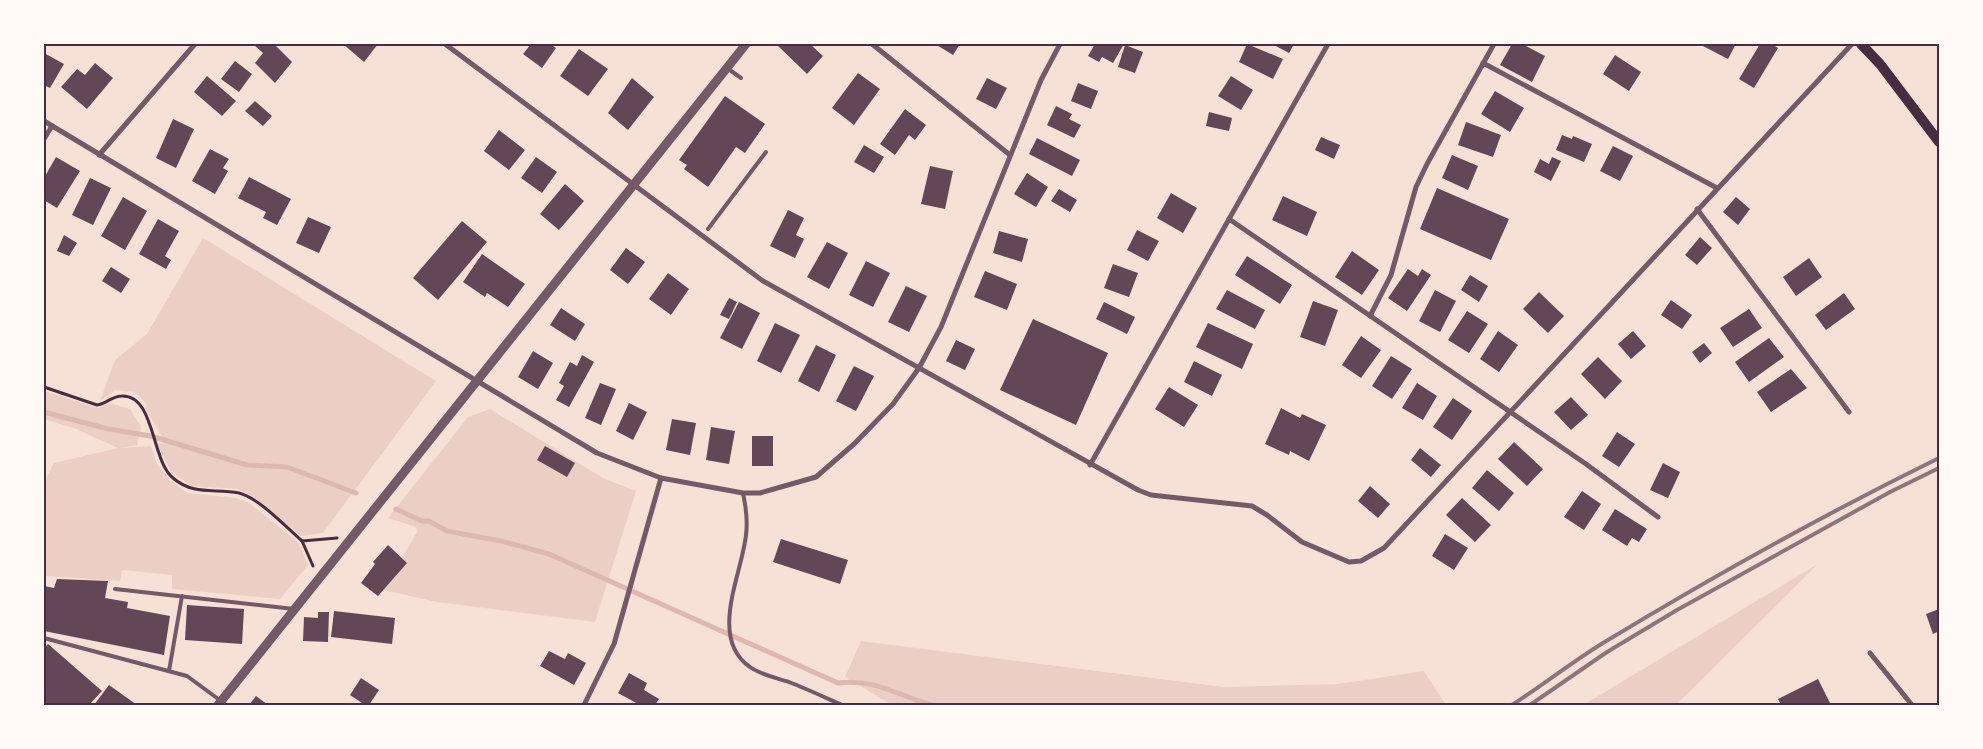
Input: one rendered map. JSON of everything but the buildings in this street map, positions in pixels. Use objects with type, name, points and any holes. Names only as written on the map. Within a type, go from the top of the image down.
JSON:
[{"type":"main road","points":[[1861,44],[1880,64],[1939,142]]},
{"type":"street","points":[[100,155],[195,44]]},
{"type":"street","points":[[445,44],[763,281],[1090,465],[1151,495],[1252,506],[1268,515],[1302,542],[1349,562],[1361,561],[1384,548],[1852,44]]},
{"type":"street","points":[[219,703],[746,44]]},
{"type":"street","points":[[872,44],[1010,155]]},
{"type":"street","points":[[44,121],[597,453],[661,478],[743,493],[760,492],[816,476],[854,444],[892,404],[919,368],[941,327],[1041,80],[1060,44]]},
{"type":"street","points":[[1090,465],[1328,44]]},
{"type":"street","points":[[1370,316],[1391,275],[1416,187],[1462,97],[1494,44]]},
{"type":"street","points":[[1483,63],[1717,188]]},
{"type":"street","points":[[44,139],[52,126]]},
{"type":"street","points":[[1697,209],[1849,412]]},
{"type":"street","points":[[1229,219],[1658,516]]},
{"type":"street","points":[[584,705],[614,644],[661,478]]},
{"type":"street","points":[[1870,653],[1912,705]]},
{"type":"lane","points":[[727,68],[741,78]]},
{"type":"lane","points":[[708,229],[766,152]]},
{"type":"lane","points":[[743,493],[747,516],[746,537],[730,606],[730,638],[740,660],[752,669],[812,690],[842,705]]},
{"type":"lane","points":[[115,589],[294,609]]},
{"type":"lane","points":[[169,671],[182,596]]},
{"type":"lane","points":[[44,638],[187,676],[219,703]]},
{"type":"path","points":[[44,387],[97,405],[112,398],[130,397],[139,403],[150,425],[156,448],[164,467],[180,484],[200,491],[238,493],[251,498],[302,542],[314,569]]},
{"type":"path","points":[[302,542],[337,538]]},
{"type":"shaded area","points":[[203,238],[436,381],[323,533],[301,536],[251,495],[236,489],[192,486],[172,473],[157,444],[166,443],[145,408],[147,404],[135,392],[115,390],[100,401],[115,360],[147,334]]},
{"type":"shaded area","points":[[44,391],[98,408],[109,403],[130,409],[141,427],[137,445],[121,448],[151,446],[157,464],[171,481],[187,493],[236,498],[249,503],[298,542],[308,565],[280,599],[172,589],[172,575],[122,570],[120,581],[44,576],[44,482],[54,463],[118,448],[76,429],[44,419]]},
{"type":"shaded area","points":[[490,409],[603,478],[636,491],[595,622],[437,602],[383,590],[417,532],[416,527],[388,518],[468,417]]},
{"type":"shaded area","points":[[1818,564],[1676,705],[1583,705]]},
{"type":"shaded area","points":[[861,641],[1224,687],[1338,684],[1424,671],[1446,705],[892,705],[845,677]]},
{"type":"waterway","points":[[44,412],[108,429],[151,436],[247,465],[287,467],[356,493]]},
{"type":"waterway","points":[[396,509],[422,521],[429,521],[447,531],[501,541],[549,554],[838,683],[851,682],[875,685],[932,705]]},
{"type":"railway","points":[[1512,705],[1591,650],[1685,594],[1811,524],[1939,458]]},
{"type":"railway","points":[[1530,705],[1607,652],[1677,610],[1890,492],[1939,468]]}]
